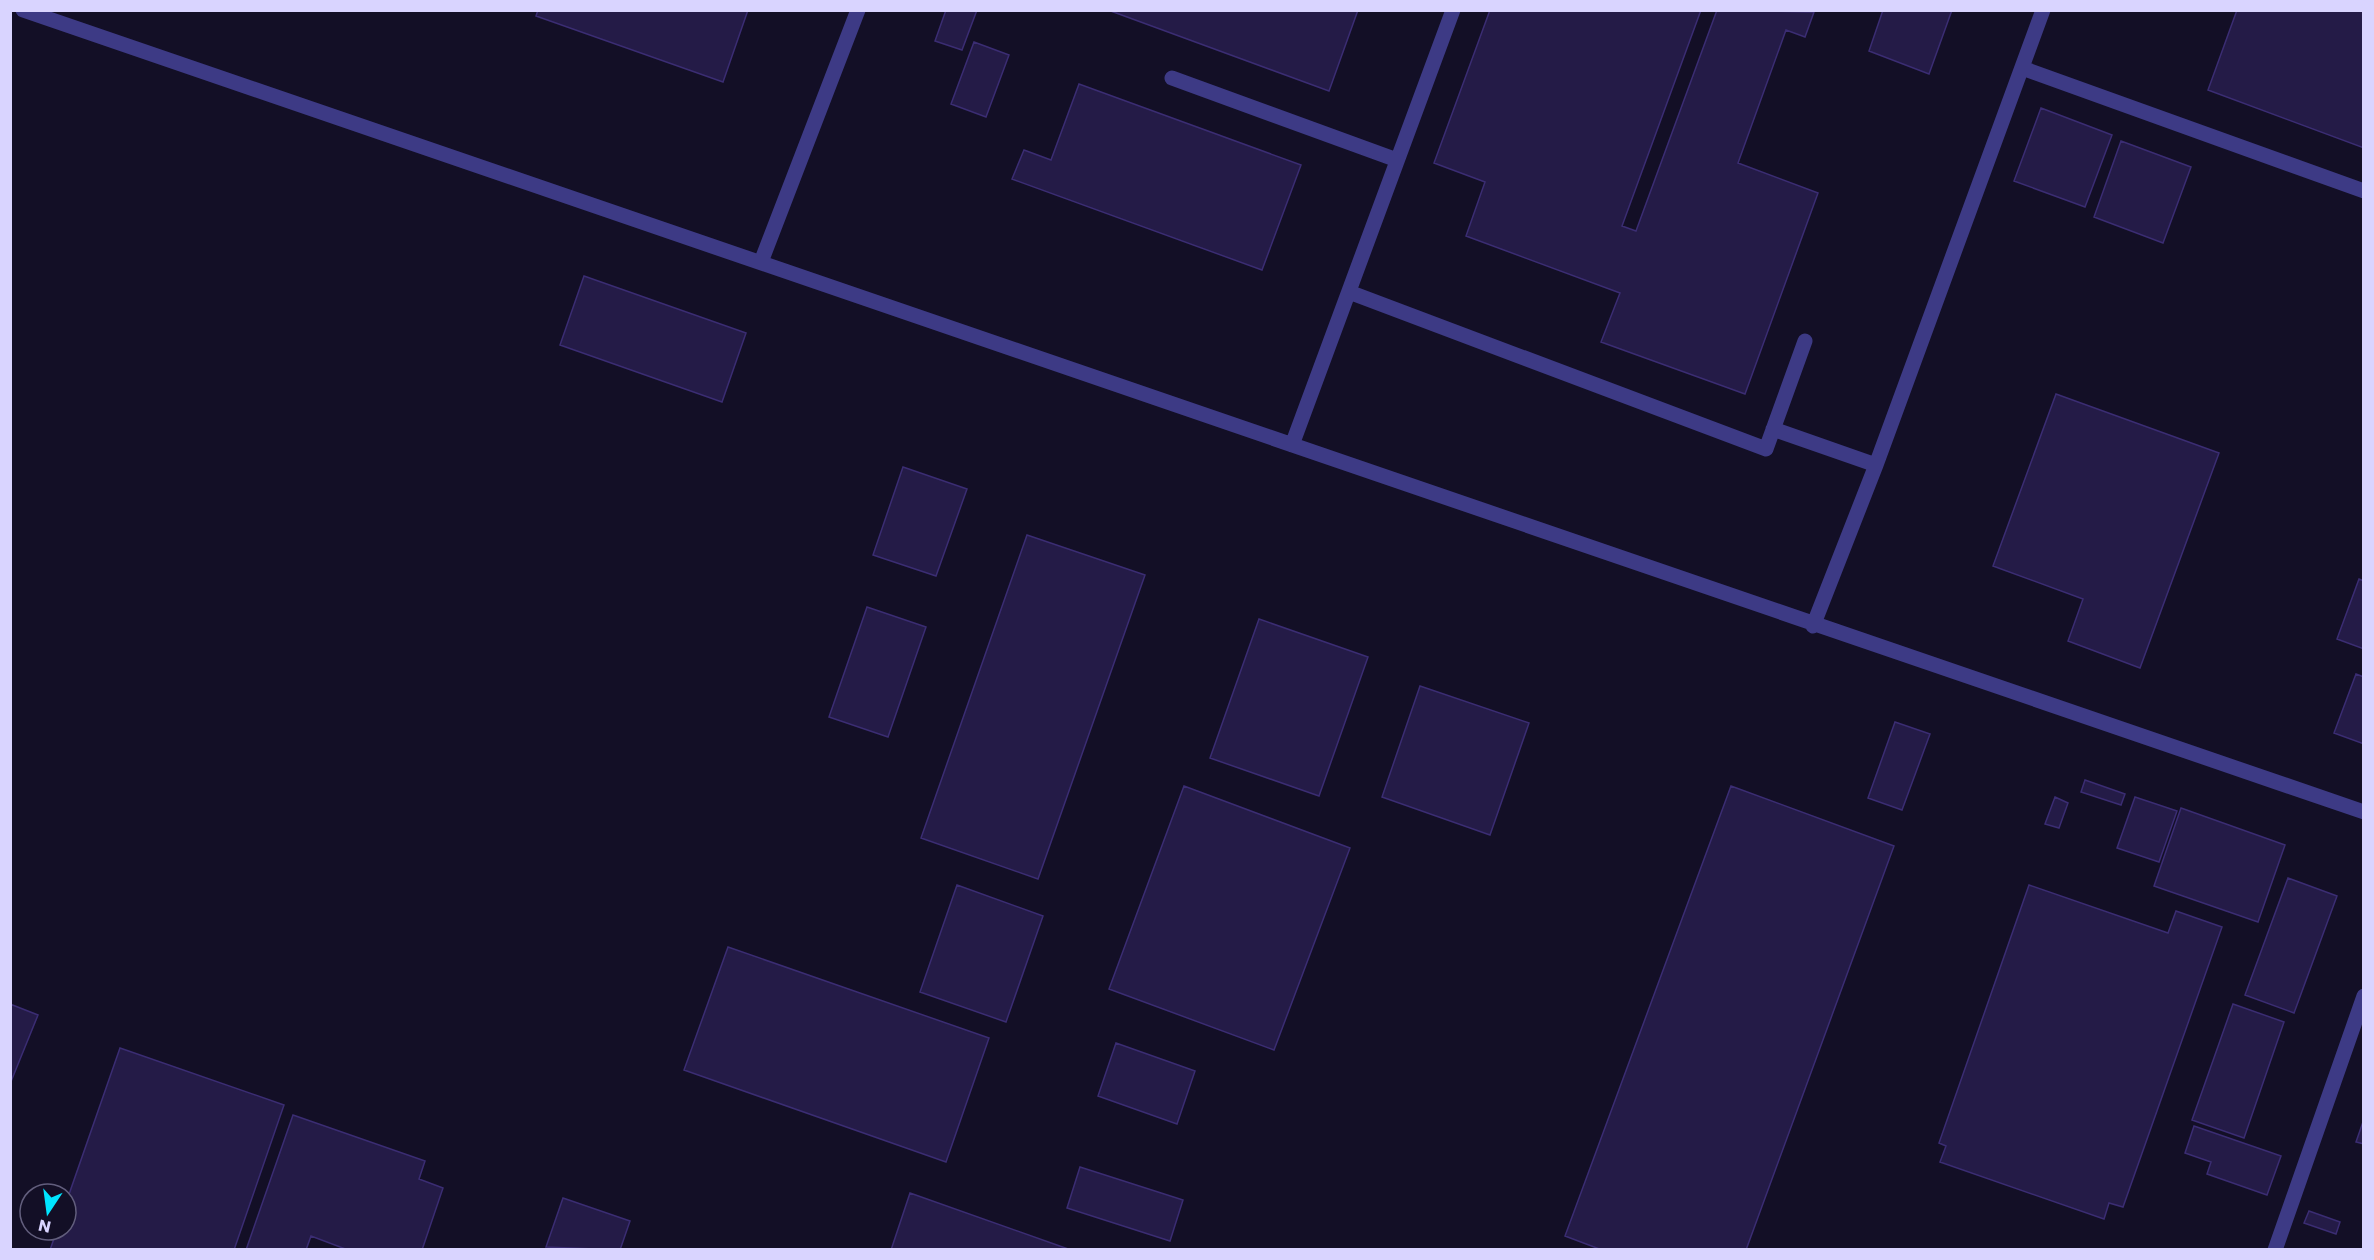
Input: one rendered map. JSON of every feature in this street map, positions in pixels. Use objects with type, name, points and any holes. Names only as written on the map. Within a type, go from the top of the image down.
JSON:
[{"type":"street","points":[[23,10],[761,262],[1813,626],[2364,812]]},
{"type":"street","points":[[761,262],[858,10]]},
{"type":"street","points":[[1292,445],[1453,10]]},
{"type":"street","points":[[1813,626],[1876,465],[2043,10]]},
{"type":"street","points":[[2022,68],[2364,191]]},
{"type":"street","points":[[1172,78],[1397,160]]},
{"type":"street","points":[[1349,292],[1766,448],[1805,341]]},
{"type":"street","points":[[1773,429],[1876,465]]},
{"type":"street","points":[[2275,1250],[2364,996]]},
{"type":"building","points":[[538,10],[748,10],[723,82],[536,16]]},
{"type":"building","points":[[946,10],[977,10],[962,50],[935,41]]},
{"type":"building","points":[[1108,10],[1358,10],[1329,91]]},
{"type":"building","points":[[1490,10],[1701,10],[1622,226],[1636,231],[1717,10],[1814,12],[1805,37],[1786,30],[1738,163],[1818,193],[1745,394],[1601,342],[1620,293],[1466,236],[1485,182],[1434,163]]},
{"type":"building","points":[[1883,10],[1952,10],[1929,74],[1869,51]]},
{"type":"building","points":[[2237,10],[2364,10],[2364,148],[2208,90]]},
{"type":"building","points":[[974,42],[1009,55],[986,117],[951,104]]},
{"type":"building","points":[[1079,84],[1301,165],[1262,270],[1012,179],[1024,150],[1051,160]]},
{"type":"building","points":[[2041,108],[2112,135],[2085,207],[2014,181]]},
{"type":"building","points":[[2121,141],[2191,167],[2163,243],[2094,217]]},
{"type":"building","points":[[584,276],[746,333],[722,402],[560,345]]},
{"type":"building","points":[[2056,394],[2219,453],[2140,668],[2068,641],[2083,599],[1993,566]]},
{"type":"building","points":[[903,467],[967,489],[936,576],[873,555]]},
{"type":"building","points":[[1027,535],[1145,575],[1038,879],[921,838]]},
{"type":"building","points":[[2359,579],[2364,581],[2364,649],[2337,639]]},
{"type":"building","points":[[867,607],[926,627],[888,737],[829,717]]},
{"type":"building","points":[[1259,619],[1368,657],[1319,796],[1210,758]]},
{"type":"building","points":[[2356,674],[2364,677],[2364,744],[2334,733]]},
{"type":"building","points":[[1420,686],[1529,723],[1490,835],[1382,797]]},
{"type":"building","points":[[1895,722],[1930,734],[1902,810],[1868,798]]},
{"type":"building","points":[[2085,780],[2125,794],[2121,805],[2081,792]]},
{"type":"building","points":[[1184,786],[1350,848],[1274,1050],[1109,989]]},
{"type":"building","points":[[1731,786],[1894,846],[1746,1250],[1602,1250],[1565,1236]]},
{"type":"building","points":[[2055,797],[2068,803],[2059,828],[2045,824]]},
{"type":"building","points":[[2135,797],[2177,811],[2159,862],[2117,848]]},
{"type":"building","points":[[2181,808],[2285,845],[2258,922],[2154,886]]},
{"type":"building","points":[[2288,878],[2337,896],[2294,1013],[2245,995]]},
{"type":"building","points":[[957,885],[1043,916],[1006,1022],[920,992]]},
{"type":"building","points":[[2029,885],[2168,933],[2176,911],[2222,927],[2123,1207],[2109,1203],[2104,1219],[1940,1162],[1946,1146],[1939,1143]]},
{"type":"building","points":[[728,947],[989,1038],[946,1162],[684,1070]]},
{"type":"building","points":[[10,1004],[38,1015],[10,1084]]},
{"type":"building","points":[[2233,1004],[2284,1022],[2244,1138],[2192,1120]]},
{"type":"building","points":[[1116,1043],[1195,1071],[1177,1124],[1098,1096]]},
{"type":"building","points":[[120,1048],[284,1105],[234,1250],[50,1250],[53,1242],[78,1242],[78,1182],[73,1182]]},
{"type":"building","points":[[293,1115],[425,1161],[419,1179],[443,1188],[422,1250],[348,1250],[311,1236],[306,1250],[246,1250]]},
{"type":"building","points":[[2364,1119],[2364,1144],[2356,1142]]},
{"type":"building","points":[[2194,1126],[2281,1156],[2267,1195],[2207,1174],[2211,1162],[2185,1153]]},
{"type":"building","points":[[1080,1167],[1183,1200],[1170,1241],[1067,1208]]},
{"type":"building","points":[[910,1193],[1071,1250],[891,1250]]},
{"type":"building","points":[[563,1198],[630,1221],[620,1250],[546,1247]]},
{"type":"building","points":[[2309,1211],[2340,1222],[2336,1234],[2304,1223]]}]
